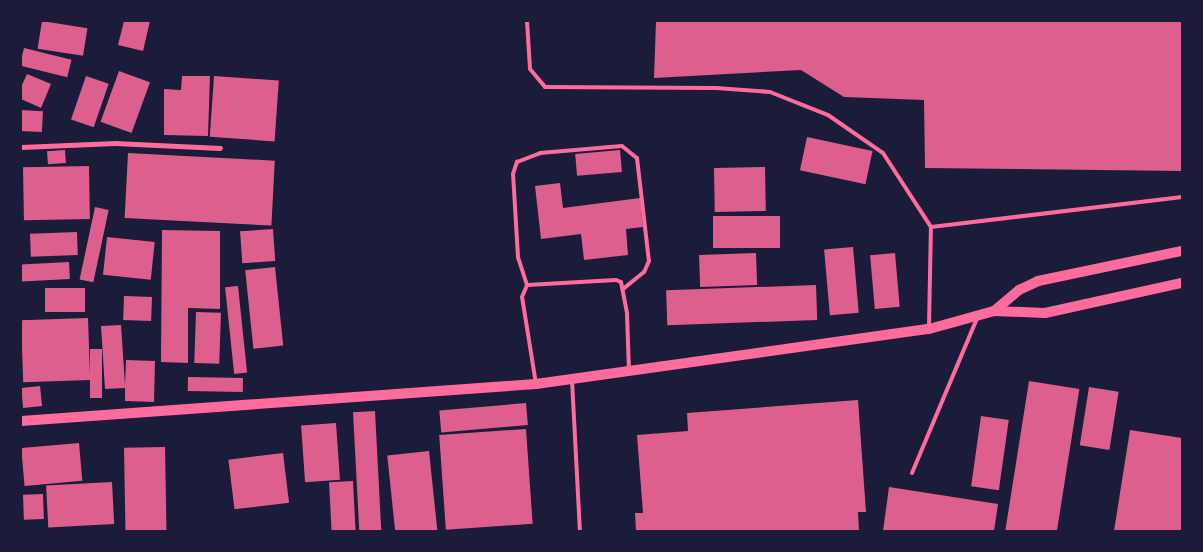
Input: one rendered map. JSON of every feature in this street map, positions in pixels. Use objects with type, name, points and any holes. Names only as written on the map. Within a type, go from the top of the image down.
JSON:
[{"type":"main road","points":[[994,311],[1019,290],[1038,281],[1182,251]]},
{"type":"main road","points":[[21,421],[572,380],[929,329],[994,311],[1045,313],[1182,283]]},
{"type":"street","points":[[21,147],[115,143],[220,148]]},
{"type":"lane","points":[[527,21],[530,69],[546,87],[716,88],[770,92],[828,115],[883,153],[931,227],[929,329]]},
{"type":"lane","points":[[536,384],[529,325],[522,296],[527,285],[518,257],[513,174],[517,162],[540,153],[622,146],[638,158],[649,262],[644,272],[624,288]]},
{"type":"lane","points":[[931,227],[1182,197]]},
{"type":"lane","points":[[527,285],[616,280],[624,288],[629,372]]},
{"type":"lane","points":[[912,473],[978,315]]},
{"type":"lane","points":[[572,380],[580,531]]},
{"type":"building","points":[[42,21],[87,28],[83,56],[38,49]]},
{"type":"building","points":[[124,21],[150,21],[143,51],[118,45]]},
{"type":"building","points":[[656,21],[1182,21],[1182,171],[925,168],[924,100],[844,97],[801,70],[654,78]]},
{"type":"building","points":[[24,48],[72,60],[67,77],[21,66]]},
{"type":"building","points":[[119,71],[150,82],[132,133],[101,122]]},
{"type":"building","points":[[27,74],[51,84],[41,108],[21,99],[21,87]]},
{"type":"building","points":[[86,76],[109,84],[94,127],[71,119]]},
{"type":"building","points":[[182,76],[210,76],[208,136],[164,135],[164,89],[181,90]]},
{"type":"building","points":[[214,76],[279,81],[275,141],[210,137]]},
{"type":"building","points":[[21,110],[43,111],[42,132],[21,131]]},
{"type":"building","points":[[807,137],[873,151],[865,184],[800,170]]},
{"type":"building","points":[[65,150],[66,163],[48,164],[47,151]]},
{"type":"building","points":[[620,150],[622,172],[577,176],[575,154]]},
{"type":"building","points":[[128,153],[275,161],[271,226],[125,218]]},
{"type":"building","points":[[89,166],[90,219],[24,220],[23,167]]},
{"type":"building","points":[[765,167],[766,211],[715,212],[714,168]]},
{"type":"building","points":[[560,183],[563,208],[640,198],[643,227],[626,229],[628,255],[584,260],[581,234],[541,239],[535,186]]},
{"type":"building","points":[[95,207],[109,210],[93,282],[80,279]]},
{"type":"building","points":[[713,216],[780,216],[780,248],[713,248]]},
{"type":"building","points":[[273,229],[275,261],[242,263],[240,231]]},
{"type":"building","points":[[162,230],[220,231],[220,309],[188,308],[188,363],[161,362]]},
{"type":"building","points":[[77,232],[78,255],[31,257],[30,234]]},
{"type":"building","points":[[107,237],[155,242],[151,280],[103,275]]},
{"type":"building","points":[[853,247],[859,313],[830,315],[824,250]]},
{"type":"building","points":[[756,253],[757,285],[700,287],[699,255]]},
{"type":"building","points":[[895,253],[900,307],[875,309],[870,255]]},
{"type":"building","points":[[69,262],[70,279],[22,281],[21,265]]},
{"type":"building","points":[[275,267],[283,346],[253,349],[245,270]]},
{"type":"building","points":[[816,285],[817,320],[667,325],[666,290]]},
{"type":"building","points":[[238,286],[247,373],[234,374],[225,287]]},
{"type":"building","points":[[45,288],[85,288],[85,312],[45,312]]},
{"type":"building","points":[[124,296],[152,297],[151,321],[123,320]]},
{"type":"building","points":[[196,312],[221,313],[219,364],[194,363]]},
{"type":"building","points":[[88,318],[90,380],[23,382],[21,320]]},
{"type":"building","points":[[121,325],[125,385],[126,360],[155,361],[154,402],[125,401],[125,388],[105,389],[101,326]]},
{"type":"building","points":[[90,349],[102,349],[102,398],[90,398]]},
{"type":"building","points":[[188,377],[243,378],[243,392],[188,391]]},
{"type":"building","points":[[1029,381],[1079,389],[1057,531],[1005,531]]},
{"type":"building","points":[[40,386],[42,406],[23,408],[21,388]]},
{"type":"building","points":[[1089,387],[1119,392],[1109,450],[1080,445]]},
{"type":"building","points":[[858,400],[866,512],[858,512],[859,531],[636,531],[635,513],[643,513],[637,435],[688,431],[687,413]]},
{"type":"building","points":[[526,403],[528,425],[441,432],[439,411]]},
{"type":"building","points":[[375,411],[381,531],[359,531],[353,412]]},
{"type":"building","points":[[981,416],[1009,420],[999,490],[971,486]]},
{"type":"building","points":[[336,423],[340,480],[305,482],[301,425]]},
{"type":"building","points":[[526,429],[533,524],[446,530],[439,435]]},
{"type":"building","points":[[1130,430],[1182,438],[1182,531],[1114,531]]},
{"type":"building","points":[[79,443],[82,481],[25,486],[21,448]]},
{"type":"building","points":[[165,447],[166,531],[125,531],[124,448]]},
{"type":"building","points":[[429,451],[437,531],[395,531],[387,455]]},
{"type":"building","points":[[283,453],[289,503],[235,509],[228,460]]},
{"type":"building","points":[[353,481],[356,531],[332,531],[329,482]]},
{"type":"building","points":[[112,482],[114,524],[48,527],[46,485]]},
{"type":"building","points":[[889,487],[998,504],[994,531],[883,531]]},
{"type":"building","points":[[43,494],[44,519],[24,520],[23,495]]}]
